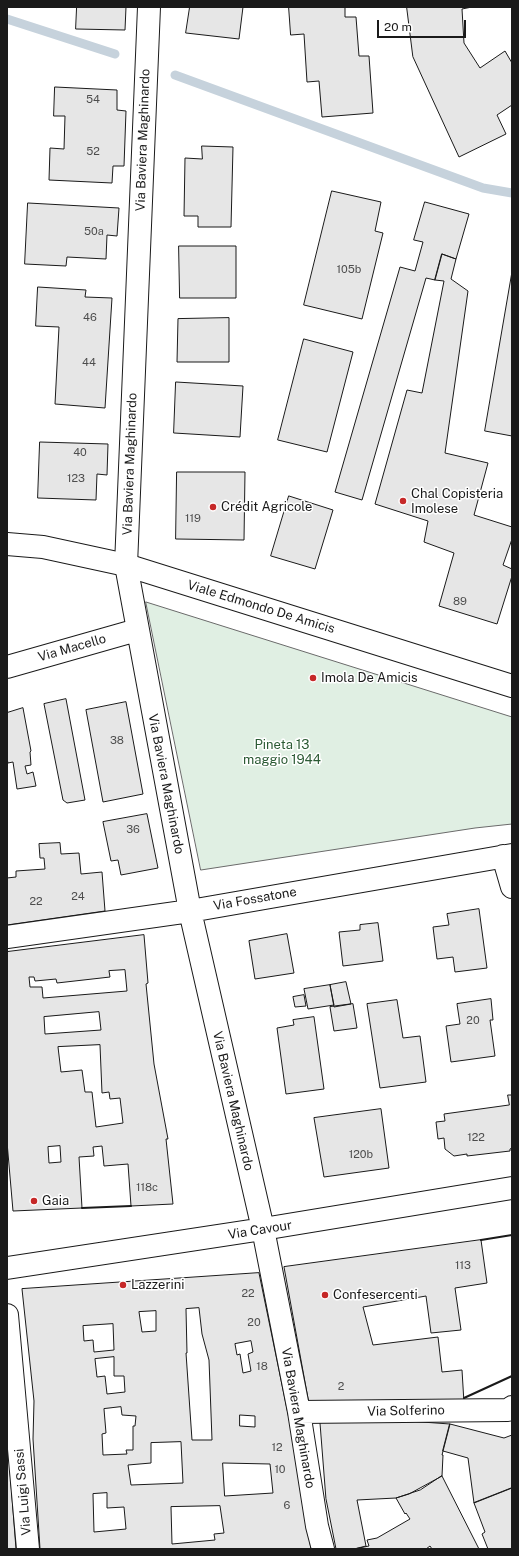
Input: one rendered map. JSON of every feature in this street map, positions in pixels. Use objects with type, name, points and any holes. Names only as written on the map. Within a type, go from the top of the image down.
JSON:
[{"type":"street","name":"Via Baviera Maghinardo","points":[[149,7],[126,565],[190,911],[263,1229],[299,1412],[317,1526],[323,1549]]},
{"type":"street","name":"Viale Edmondo De Amicis","points":[[7,544],[43,547],[126,565],[512,686]]},
{"type":"street","name":"Via Macello","points":[[7,667],[137,630]]},
{"type":"street","name":"Via Fossatone","points":[[7,937],[190,911],[507,855]]},
{"type":"street","points":[[507,855],[512,887]]},
{"type":"street","name":"Via Cavour","points":[[7,1268],[263,1229],[512,1188]]},
{"type":"street","name":"Via Luigi Sassi","points":[[7,1315],[28,1549]]},
{"type":"street","name":"Via Solferino","points":[[299,1412],[508,1410],[512,1408]]},
{"type":"green space","name":"Pineta 13 maggio 1944","points":[[146,602],[512,717],[512,824],[475,828],[201,870]]},
{"type":"building","points":[[77,7],[126,7],[125,30],[76,29]]},
{"type":"building","points":[[190,7],[243,7],[239,39],[186,33]]},
{"type":"building","points":[[289,7],[345,7],[345,17],[356,17],[359,56],[369,56],[373,113],[322,117],[319,81],[307,82],[304,34],[291,35]]},
{"type":"building","points":[[407,7],[472,7],[462,9],[464,43],[480,68],[505,51],[512,63],[512,105],[497,115],[506,134],[459,157],[413,57]]},
{"type":"building","points":[[55,87],[117,90],[117,110],[126,111],[124,166],[113,166],[112,183],[49,180],[50,148],[64,149],[65,116],[54,116]]},
{"type":"building","points":[[202,146],[233,147],[231,227],[198,227],[198,216],[184,216],[185,158],[202,159]]},
{"type":"building","points":[[332,191],[381,202],[375,231],[383,233],[362,319],[304,305]]},
{"type":"building","points":[[425,202],[469,214],[456,259],[442,254],[435,280],[426,278],[362,500],[335,492],[400,267],[415,271],[423,242],[414,240]]},
{"type":"building","points":[[28,203],[119,208],[117,236],[107,235],[106,259],[67,257],[66,266],[25,264]]},
{"type":"building","points":[[179,246],[236,246],[236,298],[180,298]]},
{"type":"building","points":[[442,254],[456,259],[451,279],[468,291],[445,453],[488,463],[474,515],[512,527],[512,539],[503,565],[512,569],[512,576],[497,624],[439,606],[454,553],[424,542],[428,521],[375,504],[407,390],[422,393],[444,281],[435,280]]},
{"type":"building","points":[[512,272],[512,436],[485,431]]},
{"type":"building","points":[[38,287],[86,290],[85,297],[112,298],[105,408],[55,404],[59,327],[36,326]]},
{"type":"building","points":[[229,318],[229,362],[177,362],[178,319]]},
{"type":"building","points":[[304,339],[353,352],[327,452],[278,440]]},
{"type":"building","points":[[176,382],[243,386],[240,437],[174,433]]},
{"type":"building","points":[[40,442],[108,444],[107,475],[97,474],[96,500],[38,498]]},
{"type":"building","points":[[177,472],[245,472],[244,540],[176,539]]},
{"type":"building","points":[[289,496],[333,510],[315,569],[271,556]]},
{"type":"building","points":[[66,699],[85,800],[67,803],[63,800],[44,704]]},
{"type":"building","points":[[126,702],[143,794],[103,802],[86,710]]},
{"type":"building","points":[[23,708],[31,751],[31,765],[25,766],[27,774],[33,772],[36,786],[17,789],[13,762],[8,763],[7,759],[7,713]]},
{"type":"building","points":[[147,814],[158,868],[121,875],[118,860],[111,861],[103,822]]},
{"type":"building","points":[[60,843],[61,854],[79,853],[81,874],[102,872],[105,911],[7,925],[7,878],[16,877],[16,871],[45,869],[44,858],[40,858],[39,844]]},
{"type":"building","points":[[479,909],[487,968],[455,972],[453,957],[437,959],[433,927],[449,925],[447,914]]},
{"type":"building","points":[[378,923],[383,961],[343,966],[339,932],[360,930],[360,925]]},
{"type":"building","points":[[287,934],[294,973],[255,979],[249,941]]},
{"type":"building","points":[[144,935],[148,983],[146,984],[154,1064],[168,1139],[166,1139],[173,1204],[131,1206],[128,1164],[104,1166],[102,1146],[93,1147],[94,1156],[79,1157],[82,1208],[13,1211],[7,1142],[7,952]],"holes":[[[125,970],[127,991],[43,998],[42,987],[30,987],[29,977],[34,977],[35,981],[56,979],[57,983],[110,977],[109,971]],[[99,1012],[101,1030],[45,1034],[44,1017]],[[100,1045],[102,1093],[109,1092],[110,1099],[120,1098],[123,1123],[96,1127],[92,1092],[85,1092],[82,1070],[61,1072],[58,1047]],[[60,1146],[61,1162],[49,1163],[48,1147]]]},
{"type":"building","points":[[346,982],[351,1004],[334,1007],[330,985]]},
{"type":"building","points":[[330,985],[334,1005],[308,1009],[304,989]]},
{"type":"building","points":[[304,995],[306,1006],[295,1007],[293,997]]},
{"type":"building","points":[[491,999],[493,1020],[490,1020],[495,1056],[451,1062],[446,1026],[460,1024],[457,1004]]},
{"type":"building","points":[[397,1000],[403,1038],[420,1036],[426,1082],[380,1088],[367,1004]]},
{"type":"building","points":[[353,1004],[357,1028],[334,1031],[330,1007]]},
{"type":"building","points":[[314,1017],[324,1089],[286,1094],[277,1028],[294,1025],[293,1020]]},
{"type":"building","points":[[508,1095],[512,1095],[512,1148],[510,1151],[454,1156],[445,1149],[444,1138],[438,1139],[436,1122],[445,1121],[444,1114],[509,1105]]},
{"type":"building","points":[[381,1109],[389,1168],[324,1177],[314,1118]]},
{"type":"building","points":[[481,1240],[487,1283],[455,1288],[461,1330],[431,1333],[426,1296],[363,1307],[373,1345],[438,1337],[442,1372],[462,1370],[464,1403],[309,1404],[284,1267]]},
{"type":"building","points":[[259,1273],[294,1443],[311,1549],[40,1549],[33,1439],[34,1401],[22,1289]],"holes":[[[199,1308],[202,1334],[209,1360],[212,1440],[192,1440],[186,1353],[186,1309]],[[156,1311],[156,1331],[142,1332],[139,1312]],[[113,1324],[114,1350],[94,1352],[93,1340],[84,1341],[83,1326]],[[251,1341],[253,1352],[248,1354],[251,1371],[243,1373],[240,1354],[237,1355],[235,1344]],[[114,1357],[114,1376],[124,1376],[125,1392],[107,1394],[105,1376],[97,1377],[95,1359]],[[121,1407],[122,1415],[136,1416],[135,1426],[133,1426],[133,1450],[126,1450],[127,1454],[103,1455],[102,1434],[106,1433],[104,1409]],[[240,1415],[255,1416],[255,1427],[240,1426]],[[181,1442],[183,1483],[131,1485],[128,1465],[151,1463],[151,1443]],[[223,1463],[270,1464],[273,1493],[225,1496]],[[107,1493],[107,1508],[124,1507],[126,1529],[94,1532],[93,1494]],[[220,1506],[224,1533],[214,1534],[215,1540],[172,1544],[171,1507]]]},
{"type":"building","points":[[320,1418],[380,1419],[450,1424],[442,1455],[442,1476],[409,1494],[396,1498],[357,1500],[366,1546],[354,1549],[336,1549],[326,1499]]},
{"type":"building","points":[[450,1424],[504,1438],[512,1435],[512,1488],[474,1503],[468,1458],[443,1451]]},
{"type":"building","points":[[7,1432],[16,1549],[7,1549]]},
{"type":"building","points":[[442,1476],[479,1549],[432,1549],[430,1546],[426,1549],[354,1549],[369,1546],[367,1540],[377,1538],[410,1519],[406,1513],[405,1514],[396,1498],[420,1490]]},
{"type":"building","points":[[512,1488],[512,1549],[488,1549],[482,1534],[485,1532],[474,1503]]},
{"type":"waterway","points":[[7,19],[115,54]]},
{"type":"waterway","points":[[175,75],[483,188],[512,193]]},
{"type":"wall","points":[[82,1208],[131,1206]]},
{"type":"wall","points":[[481,1240],[512,1235]]},
{"type":"wall","points":[[464,1398],[512,1376]]},
{"type":"place","name":"Chal Copisteria Imolese","points":[[403,501]]},
{"type":"place","name":"Crédit Agricole","points":[[213,507]]},
{"type":"place","name":"Imola De Amicis","points":[[313,678]]},
{"type":"place","name":"Gaia","points":[[34,1201]]},
{"type":"place","name":"Lazzerini","points":[[123,1285]]},
{"type":"place","name":"Confesercenti","points":[[325,1295]]}]
